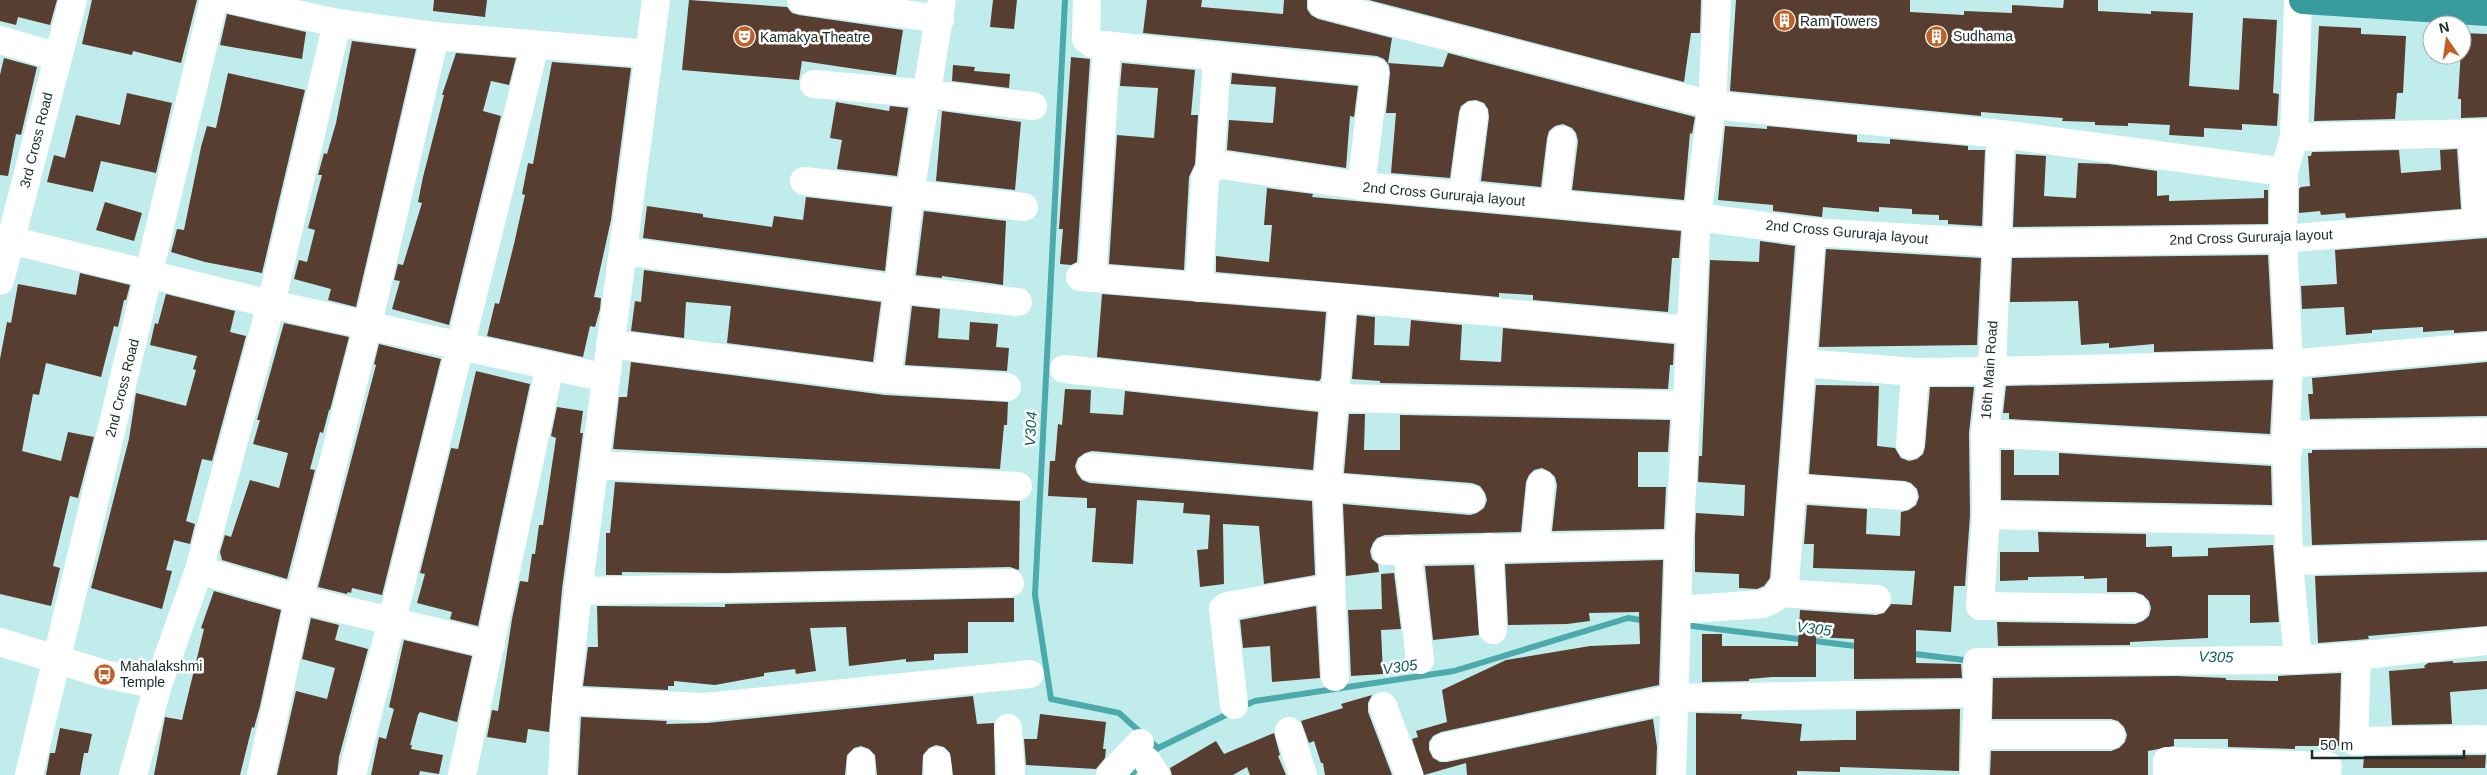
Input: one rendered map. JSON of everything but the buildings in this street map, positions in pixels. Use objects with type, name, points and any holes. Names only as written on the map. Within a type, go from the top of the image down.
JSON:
[{"type":"highway","points":[[2303,0],[2487,12]]},
{"type":"street","name":"3rd Cross Road","points":[[0,281],[73,0]]},
{"type":"street","name":"2nd Cross Road","points":[[28,775],[150,274],[214,0]]},
{"type":"street","points":[[233,0],[337,23],[435,36],[650,54]]},
{"type":"street","points":[[562,775],[566,701],[578,590],[656,0]]},
{"type":"street","points":[[801,0],[941,9],[910,193],[887,379]]},
{"type":"street","points":[[1088,0],[1086,39],[1093,44],[1375,72],[1361,186]]},
{"type":"street","points":[[1672,775],[1679,544],[1696,217],[1712,106],[1717,0]]},
{"type":"street","points":[[2298,0],[2294,137],[2284,172],[2283,239],[2289,364],[2287,443],[2289,561],[2298,660]]},
{"type":"street","points":[[1322,4],[1712,106],[2001,134],[2284,172]]},
{"type":"street","points":[[133,775],[158,685],[199,570],[271,304],[337,23]]},
{"type":"street","points":[[261,775],[299,599],[368,324],[435,36]]},
{"type":"street","points":[[0,40],[58,57]]},
{"type":"street","points":[[352,775],[535,45]]},
{"type":"street","points":[[1107,45],[1086,278],[1343,298],[1691,330]]},
{"type":"street","points":[[1199,288],[1205,178],[1210,168],[1217,56]]},
{"type":"street","points":[[814,84],[1033,106]]},
{"type":"street","points":[[1463,196],[1474,115]]},
{"type":"street","points":[[2294,137],[2480,133],[2482,222]]},
{"type":"street","name":"16th Main Road","points":[[2001,134],[1992,371],[1985,433],[1986,515],[1980,606],[2135,608]]},
{"type":"street","points":[[1556,204],[1562,140]]},
{"type":"street","name":"2nd Cross Gururaja layout","points":[[1210,168],[1222,166],[1361,186],[1696,217],[1812,232],[1996,243],[2283,239],[2482,222]]},
{"type":"street","points":[[804,181],[1024,207]]},
{"type":"street","points":[[1677,620],[1763,604],[1775,598],[1785,583],[1812,232]]},
{"type":"street","points":[[10,240],[271,304],[460,344],[606,378]]},
{"type":"street","points":[[623,251],[898,289],[1018,302]]},
{"type":"street","points":[[1335,677],[1327,488],[1343,298]]},
{"type":"street","points":[[610,344],[887,379],[1007,387]]},
{"type":"street","points":[[1803,363],[1915,372],[2289,364],[2487,346]]},
{"type":"street","points":[[462,775],[550,366]]},
{"type":"street","points":[[1064,369],[1334,398],[1687,405]]},
{"type":"street","points":[[1910,444],[1915,372]]},
{"type":"street","points":[[1985,433],[2287,443],[2487,432]]},
{"type":"street","points":[[595,465],[1018,486]]},
{"type":"street","points":[[1091,467],[1471,499]]},
{"type":"street","points":[[1535,546],[1541,484]]},
{"type":"street","points":[[1793,488],[1902,496]]},
{"type":"street","points":[[1986,515],[2288,521]]},
{"type":"street","points":[[1420,660],[1396,550],[1679,544]]},
{"type":"street","points":[[1489,547],[1494,630]]},
{"type":"street","points":[[2289,561],[2487,556]]},
{"type":"street","points":[[199,570],[299,599],[491,645]]},
{"type":"street","points":[[578,590],[1010,583]]},
{"type":"street","points":[[1234,705],[1223,609],[1227,606],[1330,588]]},
{"type":"street","points":[[1779,593],[1877,599]]},
{"type":"street","points":[[1974,775],[1978,693],[1977,662],[2298,660],[2356,662],[2487,641]]},
{"type":"street","points":[[0,642],[104,674],[158,685]]},
{"type":"street","points":[[2356,662],[2354,741],[2487,739]]},
{"type":"street","points":[[566,701],[705,707],[1030,674]]},
{"type":"street","points":[[1444,747],[1675,698],[1978,693]]},
{"type":"street","points":[[1383,706],[1409,775]]},
{"type":"street","points":[[1008,728],[1010,775]]},
{"type":"street","points":[[1289,731],[1303,775]]},
{"type":"street","points":[[1976,734],[2111,735]]},
{"type":"street","points":[[1110,775],[1148,760]]},
{"type":"street","points":[[2167,775],[2168,762],[2328,766],[2328,775]]},
{"type":"waterway","name":"V304","points":[[1065,0],[1035,595],[1051,699],[1119,713],[1158,748]]},
{"type":"waterway","name":"V305","points":[[1241,707],[1255,701],[1454,671],[1628,618],[1647,621]]},
{"type":"waterway","name":"V305","points":[[1684,625],[1863,647]]},
{"type":"waterway","name":"V305","points":[[1907,653],[1972,661]]},
{"type":"waterway","name":"V305","points":[[1149,756],[1158,748],[1232,712]]},
{"type":"waterway","name":"V304","points":[[1131,775],[1142,763]]},
{"type":"place","name":"Ram Towers","points":[[1784,21]]},
{"type":"place","name":"Sudhama","points":[[1937,36]]},
{"type":"place","name":"Kamakya Theatre","points":[[744,37]]},
{"type":"place","name":"Mahalakshmi Temple","points":[[104,674]]}]
